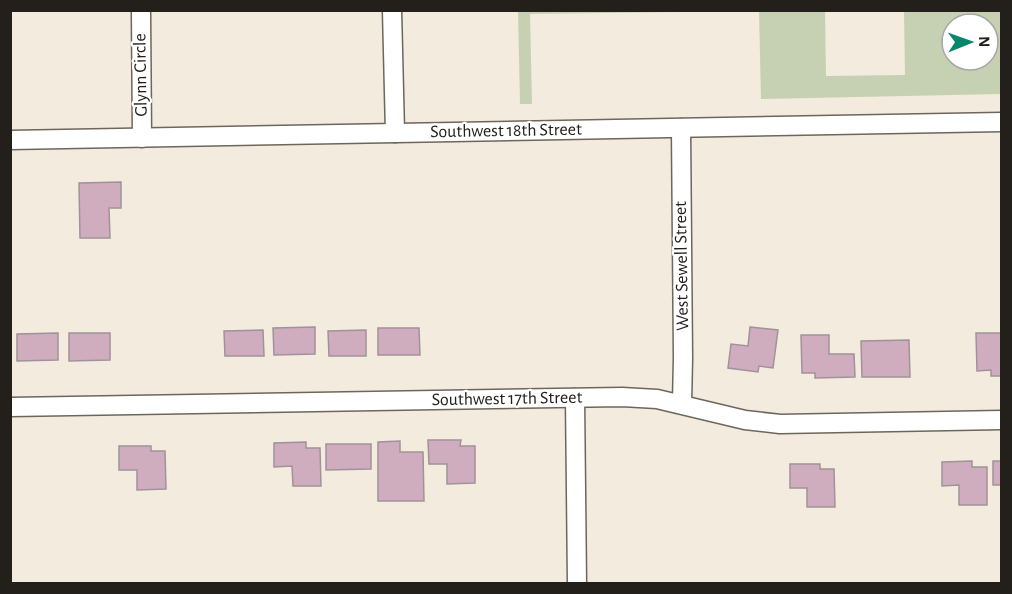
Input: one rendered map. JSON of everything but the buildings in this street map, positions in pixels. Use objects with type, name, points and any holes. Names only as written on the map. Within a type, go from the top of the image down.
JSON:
[{"type":"street","points":[[392,10],[395,133]]},
{"type":"street","name":"Glynn Circle","points":[[141,13],[142,138]]},
{"type":"street","name":"Southwest 18th Street","points":[[10,140],[1002,122]]},
{"type":"street","name":"West Sewell Street","points":[[681,128],[683,358],[681,404]]},
{"type":"street","points":[[575,398],[577,584]]},
{"type":"street","name":"Southwest 17th Street","points":[[10,407],[575,398],[657,399],[745,420],[780,424],[1002,420]]},
{"type":"green space","points":[[518,11],[759,11],[530,14],[532,104],[520,104]]},
{"type":"green space","points":[[759,11],[825,11],[826,76],[905,75],[904,11],[1001,11],[1001,94],[761,99]]}]
